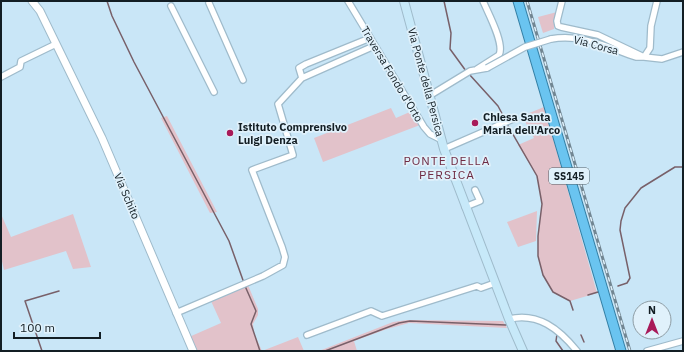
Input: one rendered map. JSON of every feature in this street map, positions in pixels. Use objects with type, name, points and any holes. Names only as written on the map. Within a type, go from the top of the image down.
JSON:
[{"type":"highway","name":"SS145","points":[[518,1],[621,351]]},
{"type":"main road","name":"Via Ponte della Persica","points":[[404,1],[444,149],[508,319],[523,351]]},
{"type":"street","name":"Via Schito","points":[[32,1],[40,11],[102,138],[193,351]]},
{"type":"street","name":"Traversa Fondo d'Orto","points":[[348,1],[424,127],[430,134],[442,140]]},
{"type":"street","points":[[477,69],[499,55],[501,51],[500,43],[483,1]]},
{"type":"street","points":[[562,1],[557,20],[558,26],[598,35],[644,57],[662,59],[683,52]]},
{"type":"street","points":[[644,57],[650,48],[651,26],[657,1]]},
{"type":"street","points":[[209,3],[244,80]]},
{"type":"street","points":[[171,6],[214,92]]},
{"type":"street","name":"Via Corsa","points":[[429,96],[468,73],[477,69],[487,68],[525,47],[552,39],[567,37],[583,39],[636,57],[644,57]]},
{"type":"street","points":[[302,78],[299,68],[370,38]]},
{"type":"street","points":[[1,77],[20,67],[21,61],[56,44]]},
{"type":"street","points":[[176,313],[242,286],[283,265],[285,257],[282,247],[252,170],[293,154],[278,104],[302,78],[374,46]]},
{"type":"street","points":[[444,149],[513,119]]},
{"type":"street","points":[[465,207],[480,201],[475,190]]},
{"type":"street","points":[[307,335],[371,311],[382,316],[477,286],[481,288],[495,283]]},
{"type":"street","points":[[508,319],[521,316],[534,318],[561,333],[577,351]]},
{"type":"street","points":[[647,351],[683,342]]},
{"type":"shaded area","points":[[557,12],[554,18],[554,29],[543,33],[538,17]]},
{"type":"shaded area","points":[[544,107],[597,293],[570,301],[553,292],[543,275],[538,256],[538,236],[542,204],[537,176],[518,145],[534,138],[522,116]]},
{"type":"shaded area","points":[[391,108],[396,118],[412,111],[420,125],[323,162],[314,138]]},
{"type":"shaded area","points":[[167,116],[217,212],[210,213],[161,118]]},
{"type":"shaded area","points":[[537,211],[536,241],[518,247],[507,222]]},
{"type":"shaded area","points":[[1,214],[11,237],[73,214],[91,267],[73,269],[66,251],[4,270],[1,257]]},
{"type":"shaded area","points":[[248,285],[258,309],[258,315],[253,324],[254,333],[262,351],[195,351],[189,337],[221,323],[211,301]]},
{"type":"shaded area","points":[[407,320],[503,321],[507,328],[409,323],[354,341],[357,351],[319,351],[393,322]]},
{"type":"shaded area","points":[[298,337],[304,351],[262,351]]},
{"type":"waterway","points":[[107,1],[112,16],[134,62],[229,241],[244,283]]},
{"type":"waterway","points":[[444,1],[451,33],[450,49],[466,71]]},
{"type":"waterway","points":[[469,74],[498,106],[506,121]]},
{"type":"waterway","points":[[507,124],[537,176],[542,204],[538,236],[538,256],[543,275],[553,292],[570,301],[573,310]]},
{"type":"waterway","points":[[618,286],[627,283],[630,278],[620,230],[625,208],[641,188],[675,167],[683,167]]},
{"type":"waterway","points":[[245,286],[256,311],[251,324],[260,351]]},
{"type":"waterway","points":[[42,351],[25,301],[59,291]]},
{"type":"waterway","points":[[588,295],[598,292]]},
{"type":"waterway","points":[[325,351],[399,323],[410,321],[506,325]]},
{"type":"waterway","points":[[557,334],[556,341],[563,351]]},
{"type":"waterway","points":[[581,335],[584,342]]},
{"type":"railway","points":[[527,1],[630,351]]},
{"type":"place","name":"Chiesa Santa Maria dell'Arco","points":[[475,123]]},
{"type":"place","name":"Istituto Comprensivo Luigi Denza","points":[[230,133]]},
{"type":"district","name":"PONTE DELLA PERSICA","points":[[447,168]]}]
